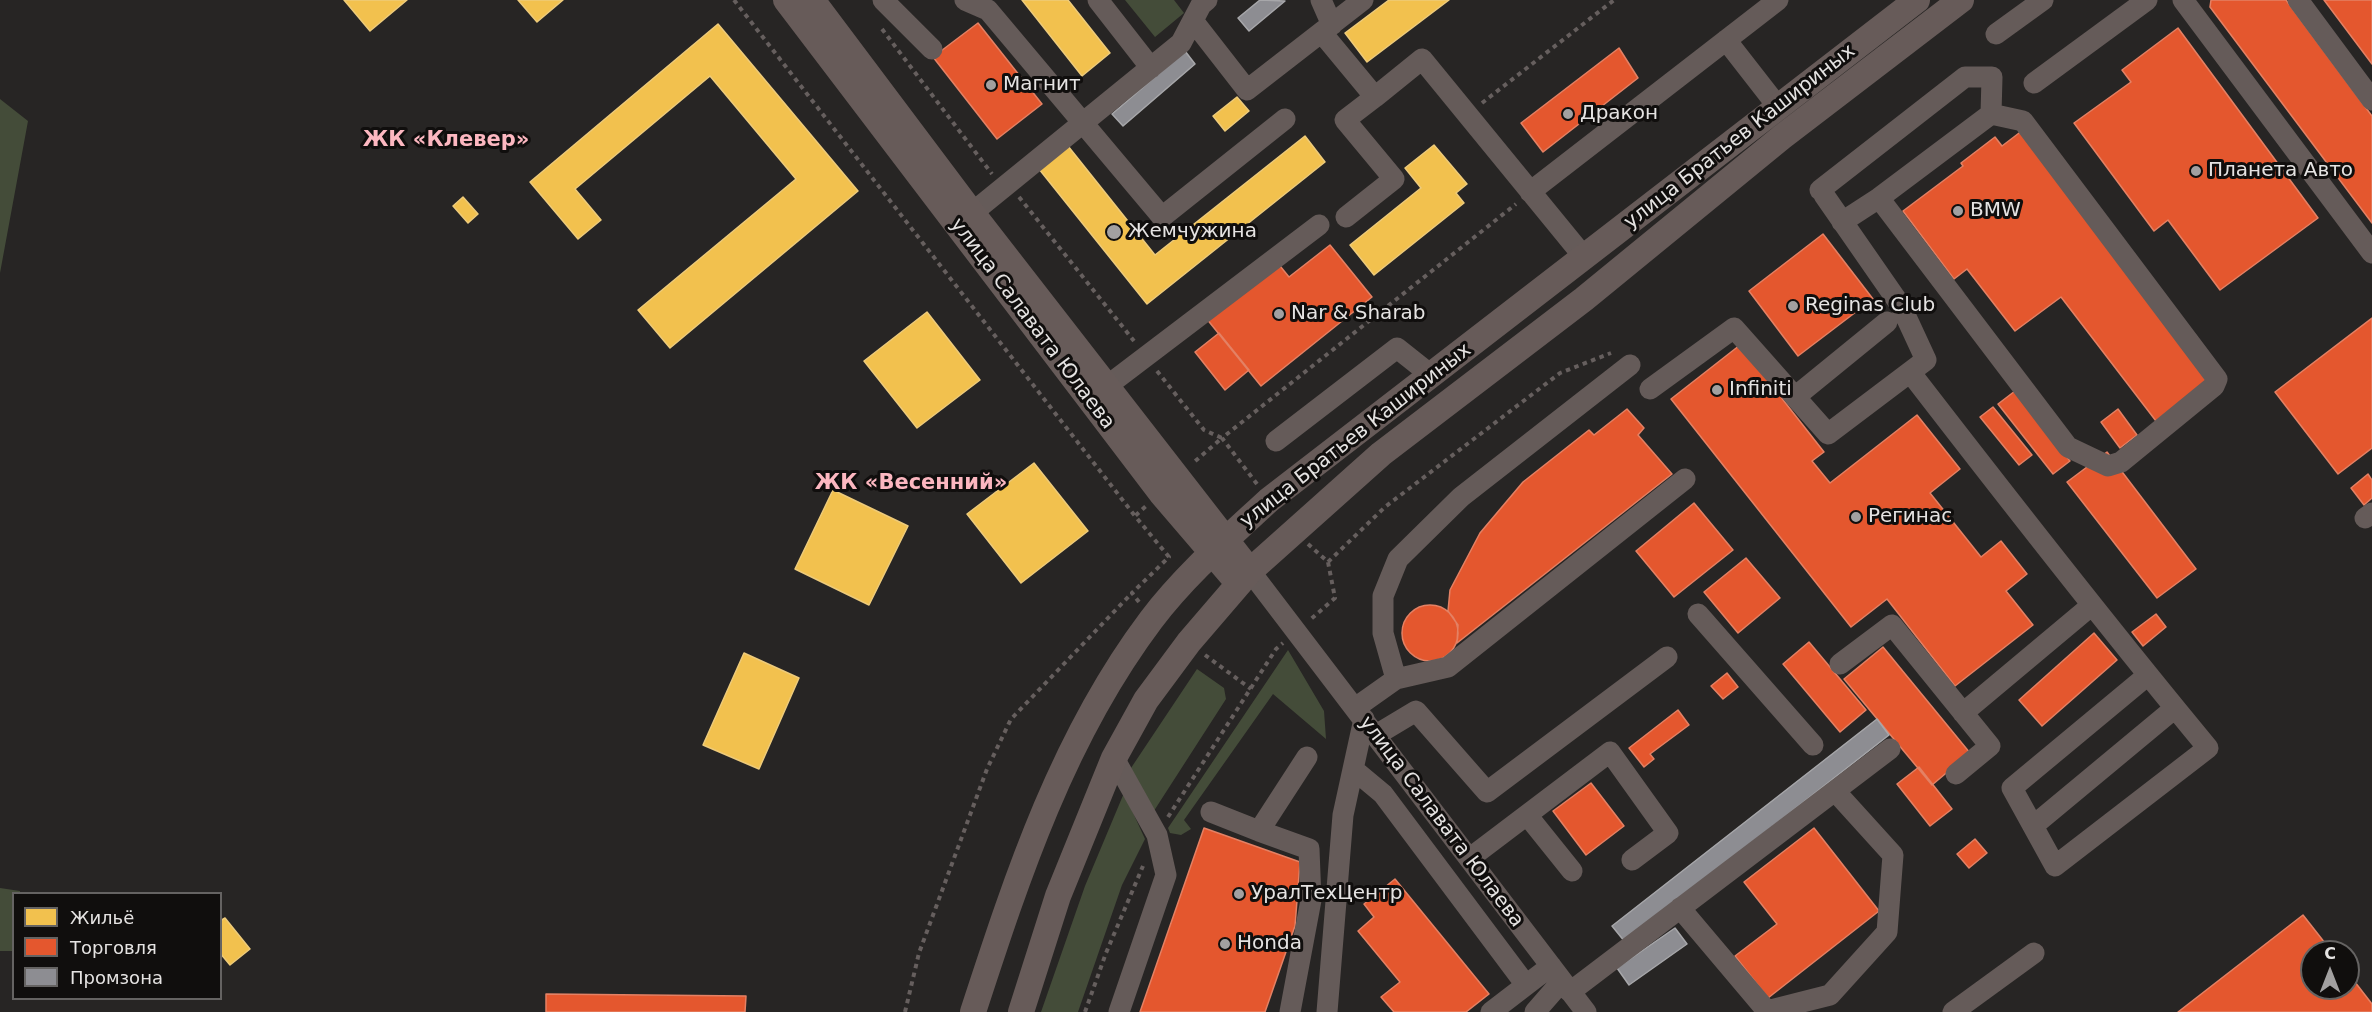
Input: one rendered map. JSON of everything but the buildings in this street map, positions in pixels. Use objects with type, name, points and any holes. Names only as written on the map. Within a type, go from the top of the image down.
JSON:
[{"type":"main road","name":"улица Салавата Юлаева","points":[[786,0],[1161,493],[1218,546],[1245,577]]},
{"type":"main road","name":"улица Салавата Юлаева","points":[[812,0],[972,213],[1107,386],[1218,546]]},
{"type":"main road","name":"улица Братьев Кашириных","points":[[973,1012],[1019,870],[1083,724],[1152,619],[1218,546],[1269,500],[1917,0]]},
{"type":"main road","name":"улица Братьев Кашириных","points":[[1022,1012],[1058,896],[1114,758],[1146,700],[1189,642],[1245,577],[1381,453],[1584,299],[1782,138],[1961,0]]},
{"type":"main road","points":[[1463,352],[1482,376]]},
{"type":"street","points":[[883,0],[932,49]]},
{"type":"street","points":[[966,0],[988,10],[1162,217],[1285,120]]},
{"type":"street","points":[[1098,0],[1150,68]]},
{"type":"street","points":[[972,213],[1181,43],[1201,5],[1207,0]]},
{"type":"street","points":[[1321,0],[1327,29],[1375,97]]},
{"type":"street","points":[[1194,22],[1247,90],[1363,0]]},
{"type":"street","points":[[1530,192],[1778,0]]},
{"type":"street","points":[[1996,34],[2043,0]]},
{"type":"street","points":[[2034,84],[2147,0]]},
{"type":"street","points":[[2183,0],[2372,253]]},
{"type":"street","points":[[2298,0],[2372,100]]},
{"type":"street","points":[[1726,40],[1779,108]]},
{"type":"street","points":[[1347,217],[1394,179],[1345,120],[1422,59],[1584,257]]},
{"type":"street","points":[[1650,388],[1734,328],[1828,434],[1926,360],[1901,306],[1822,193],[1965,77],[1992,77],[1991,114]]},
{"type":"street","points":[[1842,222],[1879,198],[1991,114],[2023,121],[2217,379],[2214,386],[2121,462],[2108,466],[2068,447],[1879,198]]},
{"type":"street","points":[[1107,386],[1319,225]]},
{"type":"street","points":[[1795,397],[1887,322]]},
{"type":"street","points":[[1276,441],[1397,348],[1431,375]]},
{"type":"street","points":[[1396,679],[1383,633],[1383,596],[1398,559],[1461,497],[1625,357]]},
{"type":"street","points":[[1910,372],[2092,605],[2208,748],[2055,866],[2012,788],[2148,675]]},
{"type":"street","points":[[1328,1012],[1343,816],[1353,769],[1359,714],[1396,679],[1448,667],[1685,479]]},
{"type":"street","name":"улица Салавата Юлаева","points":[[1245,577],[1298,631],[1586,1012]]},
{"type":"street","points":[[1963,713],[2092,605]]},
{"type":"street","points":[[1698,614],[1813,745]]},
{"type":"street","points":[[1840,664],[1892,625],[1990,746],[1956,774]]},
{"type":"street","points":[[1377,735],[1416,711],[1487,792],[1667,657]]},
{"type":"street","points":[[2033,826],[2175,708]]},
{"type":"street","points":[[1535,1012],[1561,980],[1680,908],[1890,749]]},
{"type":"street","points":[[1470,858],[1610,753],[1668,833],[1632,860]]},
{"type":"street","points":[[1259,831],[1307,757]]},
{"type":"street","points":[[1114,758],[1157,835],[1166,875],[1119,1012]]},
{"type":"street","points":[[1353,769],[1383,794],[1526,985]]},
{"type":"street","points":[[1680,908],[1767,1011],[1830,995],[1887,932],[1893,855],[1835,791]]},
{"type":"street","points":[[1211,812],[1309,849],[1311,900],[1290,1012]]},
{"type":"street","points":[[1527,814],[1572,871]]},
{"type":"street","points":[[1953,1012],[2034,953]]},
{"type":"street","points":[[1491,1012],[1526,985],[1561,980]]},
{"type":"path","points":[[734,0],[1169,557]]},
{"type":"path","points":[[1467,114],[1614,0]]},
{"type":"path","points":[[881,28],[1003,189],[1016,193],[1204,430],[1222,438]]},
{"type":"path","points":[[1328,562],[1385,507],[1560,373],[1625,357]]},
{"type":"path","points":[[1135,516],[1161,493]]},
{"type":"path","points":[[904,1012],[923,942],[987,769],[1011,719],[1132,593]]},
{"type":"path","points":[[1085,1012],[1106,953],[1157,835],[1276,649],[1335,598]]},
{"type":"green space","points":[[1125,0],[1174,0],[1184,13],[1155,37]]},
{"type":"green space","points":[[0,99],[28,121],[0,273]]},
{"type":"green space","points":[[1288,650],[1324,711],[1326,739],[1273,694],[1184,820],[1191,829],[1181,835],[1170,833],[1168,828]]},
{"type":"green space","points":[[1197,669],[1224,688],[1226,699],[1150,817],[1131,768]]},
{"type":"green space","points":[[1124,793],[1145,839],[1122,885],[1078,1012],[1041,1012],[1085,886]]},
{"type":"green space","points":[[0,888],[20,891],[12,892],[12,951],[0,951]]},
{"type":"place","name":"Магнит","points":[[991,85]]},
{"type":"place","name":"Дракон","points":[[1568,114]]},
{"type":"place","name":"Планета Авто","points":[[2196,171]]},
{"type":"place","name":"BMW","points":[[1958,211]]},
{"type":"place","name":"Жемчужина","points":[[1114,232]]},
{"type":"place","name":"Reginas Club","points":[[1793,306]]},
{"type":"place","name":"Nar & Sharab","points":[[1279,314]]},
{"type":"place","name":"Infiniti","points":[[1717,390]]},
{"type":"place","name":"Регинас","points":[[1856,517]]},
{"type":"place","name":"УралТехЦентр","points":[[1239,894]]},
{"type":"place","name":"Honda","points":[[1225,944]]},
{"type":"district","name":"ЖК «Клевер»","points":[[446,141]]},
{"type":"district","name":"ЖК «Весенний»","points":[[911,484]]}]
